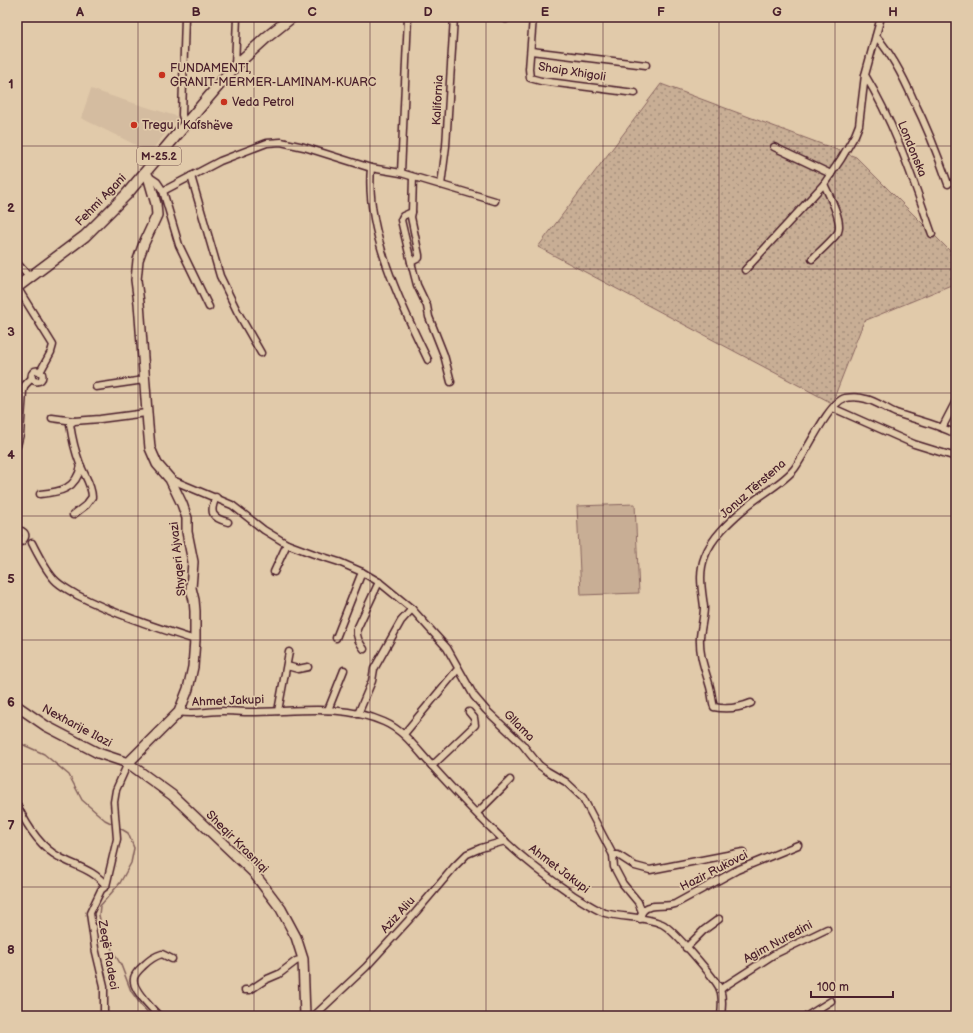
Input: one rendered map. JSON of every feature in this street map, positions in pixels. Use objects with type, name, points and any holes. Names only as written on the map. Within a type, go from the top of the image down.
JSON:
[{"type":"main road","name":"Fehmi Agani","points":[[17,287],[85,236],[146,174],[184,125],[236,66],[267,37],[292,17]]},
{"type":"street","points":[[184,125],[182,115],[185,17]]},
{"type":"street","points":[[236,66],[237,17]]},
{"type":"street","points":[[401,173],[408,17]]},
{"type":"street","name":"Kalifornia","points":[[441,185],[446,146],[454,17]]},
{"type":"street","name":"Shaip Xhigoli","points":[[532,17],[529,69],[530,78],[541,81],[635,93]]},
{"type":"street","points":[[745,270],[824,184],[855,135],[858,125],[865,75],[881,17]]},
{"type":"street","points":[[876,36],[898,66],[924,121],[939,157],[948,184]]},
{"type":"street","name":"Shaip Xhigoli","points":[[531,51],[646,65]]},
{"type":"street","name":"Londonska","points":[[865,75],[883,107],[906,161],[932,234]]},
{"type":"street","points":[[163,191],[220,160],[274,142],[281,142],[304,147],[371,168],[401,173],[494,201]]},
{"type":"street","points":[[774,147],[831,174]]},
{"type":"street","points":[[371,168],[370,183],[372,205],[382,250],[395,289],[428,360]]},
{"type":"street","points":[[146,174],[157,182],[163,191],[179,245],[209,307]]},
{"type":"street","name":"Shyqeri Ajvazi","points":[[128,763],[179,712],[188,689],[193,667],[195,640],[195,605],[191,588],[193,562],[187,532],[186,518],[182,504],[170,479],[157,464],[150,448],[146,413],[136,280],[138,260],[157,215],[156,204],[146,174]]},
{"type":"street","points":[[191,176],[220,276],[237,311],[261,353]]},
{"type":"street","points":[[411,262],[419,258],[411,217],[413,177]]},
{"type":"street","points":[[812,259],[838,232],[840,224],[824,184]]},
{"type":"street","points":[[412,212],[403,216],[401,220],[417,284],[427,306],[429,317],[444,355],[451,382]]},
{"type":"street","points":[[17,263],[30,278]]},
{"type":"street","points":[[17,287],[53,345],[51,352],[40,372],[34,372],[32,378],[27,382],[23,391],[20,434],[17,446]]},
{"type":"street","points":[[96,387],[144,380]]},
{"type":"street","name":"Jonuz Tërstena","points":[[751,703],[741,708],[726,709],[714,707],[700,657],[700,637],[704,608],[700,586],[705,556],[717,536],[745,508],[794,470],[817,431],[840,400],[848,398],[864,398],[872,400],[883,408],[956,434]]},
{"type":"street","points":[[942,428],[956,401]]},
{"type":"street","points":[[833,408],[914,444],[956,457]]},
{"type":"street","points":[[52,418],[74,420],[100,419],[146,413]]},
{"type":"street","points":[[73,516],[86,505],[92,497],[92,490],[81,466],[72,440],[70,424],[74,420]]},
{"type":"street","points":[[40,494],[52,493],[66,489],[74,483],[81,466]]},
{"type":"street","name":"Gllama","points":[[170,479],[232,505],[264,530],[287,544],[339,562],[362,572],[379,582],[412,609],[447,648],[474,696],[482,705],[522,744],[539,765],[547,772],[566,782],[583,798],[613,855],[614,867],[623,884],[638,902],[641,916]]},
{"type":"street","points":[[216,498],[212,510],[214,516],[220,520],[228,522]]},
{"type":"street","points":[[17,530],[25,533],[26,536],[21,542],[17,541]]},
{"type":"street","points":[[32,543],[48,572],[55,581],[66,588],[101,607],[195,640]]},
{"type":"street","points":[[274,572],[287,544]]},
{"type":"street","points":[[336,638],[362,572]]},
{"type":"street","points":[[364,649],[356,634],[379,582]]},
{"type":"street","points":[[358,714],[372,681],[374,669],[401,621],[412,609]]},
{"type":"street","name":"Ahmet Jakupi","points":[[278,711],[290,652]]},
{"type":"street","points":[[286,666],[298,669],[308,667]]},
{"type":"street","points":[[404,734],[458,669]]},
{"type":"street","points":[[328,710],[344,670]]},
{"type":"street","name":"Nexharije Ilazi","points":[[17,706],[46,726],[98,753],[128,763]]},
{"type":"street","name":"Ahmet Jakupi","points":[[179,712],[189,714],[224,711],[249,712],[328,710],[358,714],[385,722],[404,734],[477,813],[505,841],[541,871],[584,902],[605,913],[641,916]]},
{"type":"street","points":[[432,766],[475,725],[474,718],[469,712]]},
{"type":"street","name":"Zeqë Radeci","points":[[104,1016],[104,986],[95,948],[90,913],[101,890],[106,886],[117,839],[114,802],[116,790],[128,763]]},
{"type":"street","name":"Sheqir Krasniqi","points":[[128,763],[172,795],[253,872],[281,908],[296,938],[303,958],[305,1016]]},
{"type":"street","points":[[477,813],[510,780]]},
{"type":"street","points":[[17,805],[46,848],[59,857],[90,872],[106,886]]},
{"type":"street","name":"Aziz Aliu","points":[[314,1016],[366,967],[467,854],[505,841]]},
{"type":"street","name":"Hazir Rukovci","points":[[641,916],[649,907],[669,906],[675,904],[737,870],[798,845]]},
{"type":"street","points":[[613,855],[618,856],[634,866],[650,870],[743,852]]},
{"type":"street","points":[[641,916],[670,929],[707,970],[720,990],[722,1001],[721,1016]]},
{"type":"street","points":[[686,948],[704,930],[719,919]]},
{"type":"street","name":"Agim Nuredini","points":[[720,990],[773,954],[828,929]]},
{"type":"street","points":[[159,1016],[135,986],[134,978],[136,972],[156,956],[162,954],[172,958]]},
{"type":"street","points":[[245,990],[250,990],[265,980],[279,974],[296,961],[303,958]]},
{"type":"street","points":[[807,1016],[831,1001]]},
{"type":"shaded area","points":[[661,84],[856,157],[956,257],[956,283],[864,321],[832,403],[538,247]]},
{"type":"shaded area","name":"Tregu i Kafshëve","points":[[91,89],[179,117],[150,152],[81,118]]},
{"type":"shaded area","points":[[635,504],[639,593],[581,595],[577,506]]},
{"type":"waterway","points":[[17,742],[44,754],[69,775],[82,800],[105,820],[113,824]]},
{"type":"waterway","points":[[118,827],[128,833],[134,848],[131,863],[120,883],[100,906],[99,915],[106,939],[121,965],[131,991],[151,1016]]},
{"type":"place","name":"FUNDAMENTI, GRANIT-MERMER-LAMINAM-KUARC","points":[[162,75]]},
{"type":"place","name":"Veda Petrol","points":[[224,102]]},
{"type":"place","name":"Tregu i Kafshëve","points":[[134,125]]}]
